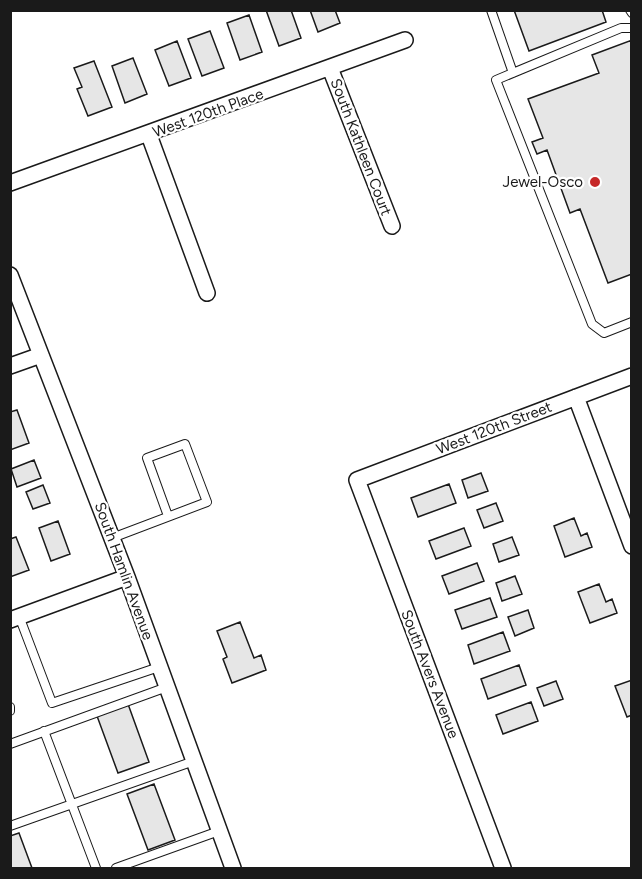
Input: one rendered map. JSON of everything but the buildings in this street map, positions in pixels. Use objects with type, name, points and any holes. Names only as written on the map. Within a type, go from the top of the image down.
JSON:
[{"type":"street","name":"West 120th Place","points":[[10,183],[149,135],[405,40]]},
{"type":"street","name":"South Kathleen Court","points":[[330,68],[392,226]]},
{"type":"street","points":[[149,135],[207,293]]},
{"type":"street","name":"South Hamlin Avenue","points":[[10,275],[112,538],[233,868]]},
{"type":"street","points":[[10,366],[41,355]]},
{"type":"street","name":"West 120th Street","points":[[357,480],[632,376]]},
{"type":"street","points":[[576,397],[632,546]]},
{"type":"street","name":"South Avers Avenue","points":[[357,480],[503,868]]},
{"type":"street","points":[[15,618],[127,578]]},
{"type":"lane","points":[[490,10],[513,73]]},
{"type":"lane","points":[[632,28],[621,28],[496,80],[592,324],[604,333],[632,322]]},
{"type":"lane","points":[[112,538],[207,502],[184,444],[147,458],[168,516]]},
{"type":"lane","points":[[15,618],[52,703],[159,667]]},
{"type":"lane","points":[[10,744],[167,687]]},
{"type":"lane","points":[[44,731],[96,868]]},
{"type":"lane","points":[[10,826],[194,761]]},
{"type":"lane","points":[[116,868],[219,831]]},
{"type":"place","name":"Jewel-Osco","points":[[595,182]]}]
